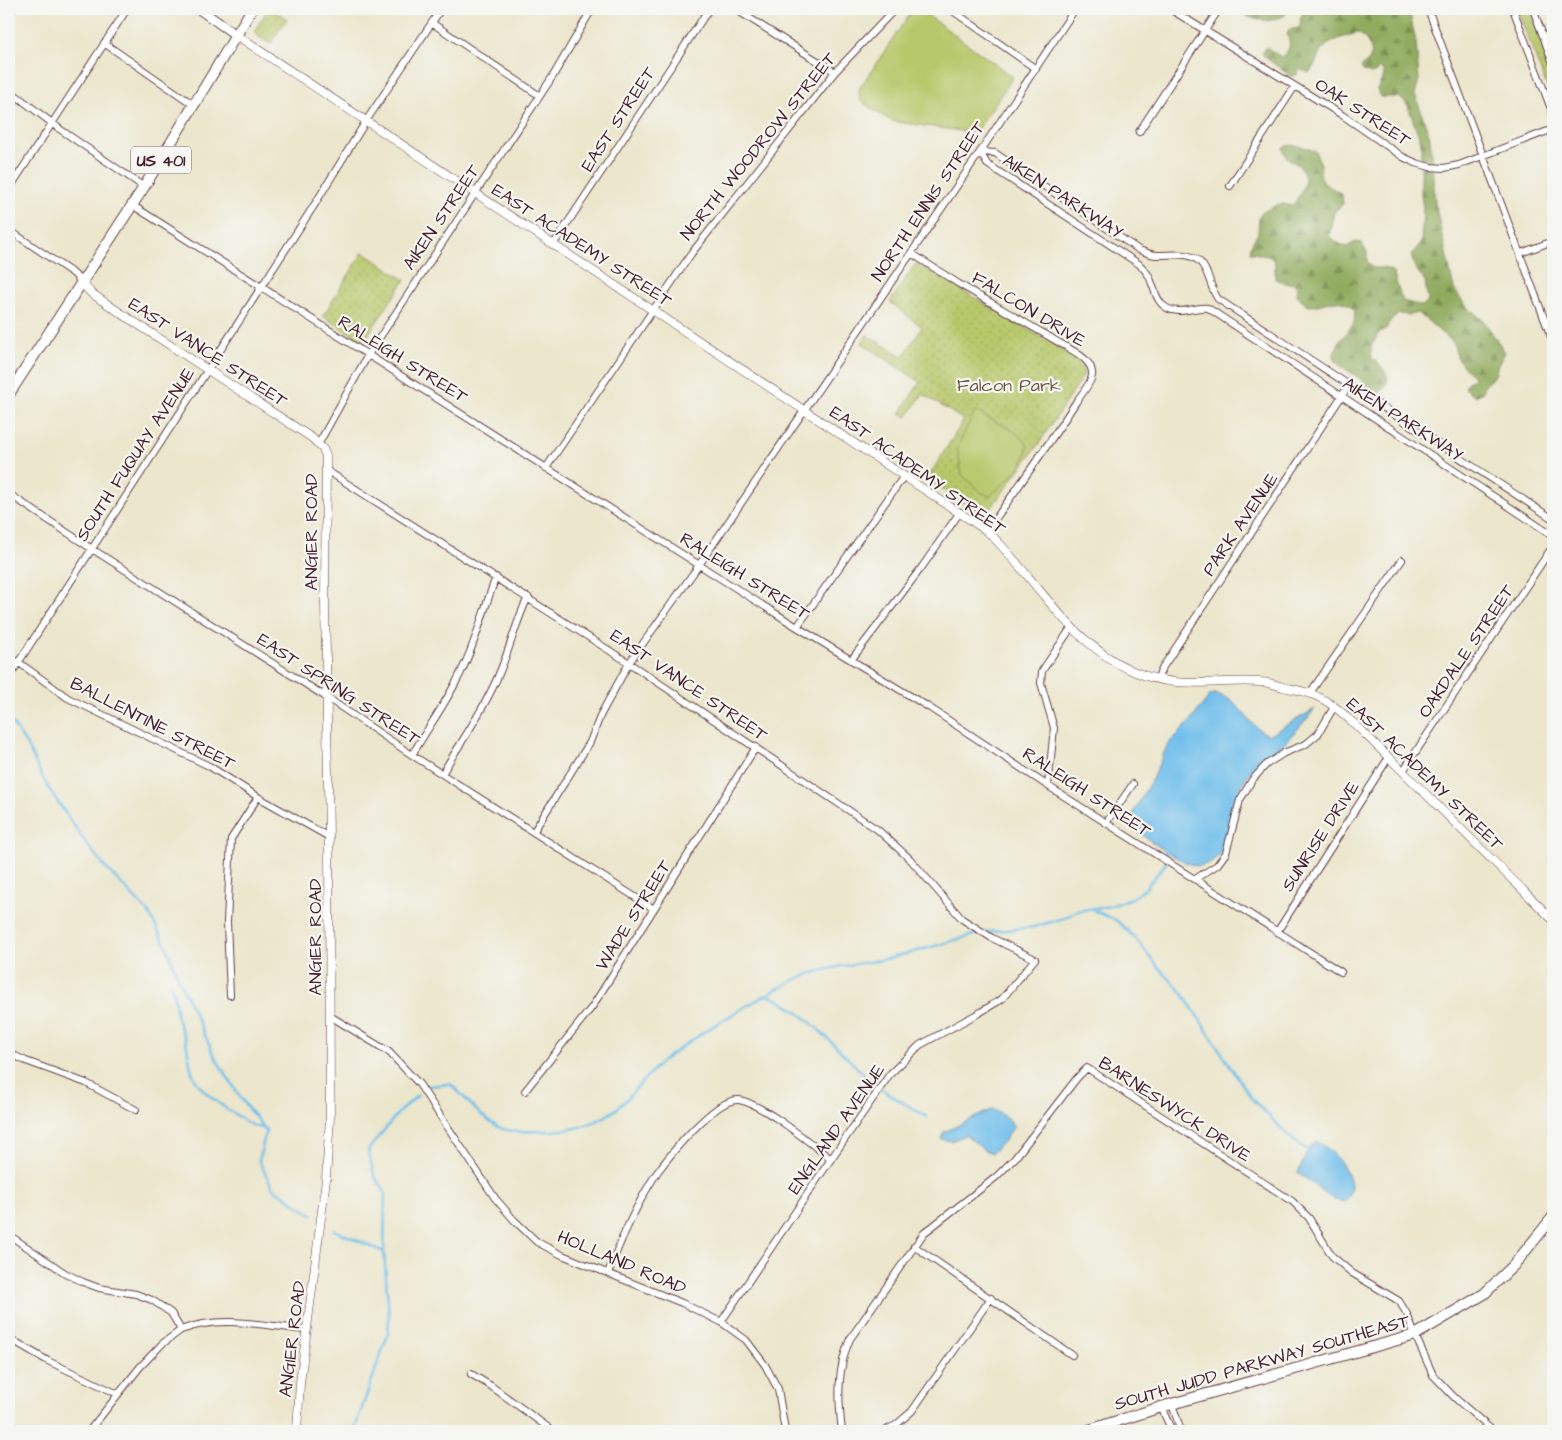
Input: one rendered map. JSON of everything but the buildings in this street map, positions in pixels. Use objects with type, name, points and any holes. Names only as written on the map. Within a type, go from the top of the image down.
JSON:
[{"type":"main road","points":[[199,9],[236,35]]},
{"type":"main road","name":"US 401","points":[[9,394],[144,187],[252,9]]},
{"type":"main road","name":"SOUTH JUDD PARKWAY SOUTHEAST","points":[[1086,1431],[1166,1406],[1415,1335],[1484,1294],[1514,1265],[1553,1217]]},
{"type":"street","points":[[9,189],[126,9]]},
{"type":"street","name":"SOUTH FUQUAY AVENUE","points":[[9,677],[366,121],[441,9]]},
{"type":"street","name":"AIKEN STREET","points":[[319,443],[368,355],[554,76],[592,9]]},
{"type":"street","name":"EAST STREET","points":[[553,245],[709,9]]},
{"type":"street","points":[[735,9],[835,72]]},
{"type":"street","name":"NORTH WOODROW STREET","points":[[546,468],[691,254],[835,72],[896,9]]},
{"type":"street","points":[[950,9],[1036,69]]},
{"type":"street","name":"NORTH ENNIS STREET","points":[[534,831],[590,742],[601,714],[629,663],[699,565],[1075,9]]},
{"type":"street","name":"OAK STREET","points":[[1170,9],[1295,86],[1403,157],[1416,163],[1444,168],[1459,165],[1553,129]]},
{"type":"street","points":[[1139,132],[1219,9]]},
{"type":"street","points":[[1428,9],[1553,342]]},
{"type":"street","points":[[1513,9],[1553,114]]},
{"type":"street","points":[[1533,9],[1553,63]]},
{"type":"street","points":[[432,23],[540,96]]},
{"type":"street","name":"EAST ACADEMY STREET","points":[[236,35],[987,531],[1008,552],[1071,628],[1109,659],[1135,672],[1157,679],[1196,684],[1263,682],[1310,694],[1334,707],[1361,730],[1553,920]]},
{"type":"street","points":[[104,43],[194,105]]},
{"type":"street","points":[[1230,186],[1295,86]]},
{"type":"street","points":[[9,90],[70,137],[144,187]]},
{"type":"street","name":"AIKEN PARKWAY","points":[[980,152],[996,153],[1140,250],[1154,255],[1192,256],[1208,274],[1212,291],[1218,299],[1553,519]]},
{"type":"street","name":"AIKEN PARKWAY","points":[[980,152],[987,164],[1138,263],[1145,270],[1158,299],[1164,306],[1172,310],[1182,311],[1199,307],[1211,310],[1341,398],[1486,490],[1549,533],[1553,533]]},
{"type":"street","name":"RALEIGH STREET","points":[[132,205],[699,565],[930,708],[1048,786],[1340,972]]},
{"type":"street","points":[[9,230],[74,274],[82,283]]},
{"type":"street","points":[[1521,253],[1553,241]]},
{"type":"street","points":[[1138,263],[1145,252]]},
{"type":"street","name":"FALCON DRIVE","points":[[910,254],[1065,346],[1081,357],[1091,371],[1090,380],[1072,408],[987,531]]},
{"type":"street","name":"EAST VANCE STREET","points":[[82,283],[91,293],[319,443]]},
{"type":"street","points":[[1211,310],[1218,299]]},
{"type":"street","name":"PARK AVENUE","points":[[1157,679],[1163,667],[1349,385]]},
{"type":"street","name":"ANGIER ROAD","points":[[297,1431],[300,1383],[326,1180],[330,1117],[326,456],[319,443]]},
{"type":"street","name":"EAST VANCE STREET","points":[[326,470],[528,597],[878,830],[910,859],[962,919],[992,938],[1016,949]]},
{"type":"street","points":[[798,627],[904,476]]},
{"type":"street","name":"EAST SPRING STREET","points":[[9,494],[654,909]]},
{"type":"street","points":[[852,659],[922,567],[960,512]]},
{"type":"street","name":"OAKDALE STREET","points":[[1403,771],[1553,546]]},
{"type":"street","points":[[1310,694],[1402,560]]},
{"type":"street","points":[[412,755],[446,701],[462,670],[476,639],[496,577]]},
{"type":"street","points":[[442,774],[493,687],[528,597]]},
{"type":"street","points":[[1048,786],[1054,728],[1041,684],[1042,670],[1071,628]]},
{"type":"street","name":"BALLENTINE STREET","points":[[18,662],[68,698],[209,766],[258,797],[329,837]]},
{"type":"street","points":[[1195,879],[1217,865],[1226,853],[1240,800],[1252,780],[1267,764],[1284,753],[1306,744],[1318,734],[1334,707]]},
{"type":"street","name":"WADE STREET","points":[[525,1091],[592,1007],[756,747]]},
{"type":"street","name":"SUNRISE DRIVE","points":[[1277,932],[1388,757]]},
{"type":"street","points":[[1106,823],[1133,784]]},
{"type":"street","points":[[230,996],[227,922],[231,839],[258,797]]},
{"type":"street","name":"ENGLAND AVENUE","points":[[721,1322],[830,1159],[890,1074],[920,1045],[979,1013],[1002,998],[1035,959],[1016,949]]},
{"type":"street","name":"HOLLAND ROAD","points":[[330,1016],[389,1052],[419,1084],[473,1166],[514,1220],[537,1242],[562,1255],[682,1303],[721,1322],[746,1340],[765,1365],[778,1389],[785,1431]]},
{"type":"street","points":[[9,1053],[26,1062],[86,1083],[136,1110]]},
{"type":"street","name":"BARNESWYCK DRIVE","points":[[842,1431],[838,1400],[840,1375],[845,1351],[850,1339],[924,1233],[996,1177],[1015,1158],[1076,1078],[1087,1068],[1292,1201],[1309,1218],[1332,1256],[1352,1273],[1399,1301],[1407,1314],[1433,1375],[1455,1398],[1493,1431]]},
{"type":"street","points":[[608,1273],[618,1246],[657,1174],[692,1131],[724,1102],[737,1100],[754,1104],[830,1159]]},
{"type":"street","points":[[9,1235],[83,1282],[99,1288],[136,1294],[152,1300],[171,1313],[181,1330]]},
{"type":"street","points":[[914,1246],[1072,1355]]},
{"type":"street","points":[[884,1431],[896,1425],[912,1411],[991,1298]]},
{"type":"street","points":[[88,1431],[162,1344],[181,1330],[196,1324],[230,1321],[307,1330]]},
{"type":"street","points":[[9,1338],[48,1361],[118,1394]]},
{"type":"street","points":[[471,1374],[554,1431]]},
{"type":"street","points":[[1166,1406],[1172,1431]]},
{"type":"street","points":[[1166,1406],[1181,1431]]},
{"type":"green space","points":[[268,9],[287,19],[270,44],[255,34],[255,30]]},
{"type":"green space","points":[[913,9],[919,9],[1013,77],[975,133],[891,121],[860,100],[859,89]]},
{"type":"green space","points":[[1241,9],[1288,9],[1284,16],[1268,21],[1248,17]]},
{"type":"green space","points":[[1303,9],[1409,9],[1416,42],[1419,80],[1415,94],[1430,137],[1435,203],[1454,289],[1466,306],[1484,321],[1505,352],[1497,367],[1496,374],[1483,387],[1483,392],[1475,396],[1465,388],[1468,382],[1475,378],[1461,363],[1456,354],[1454,343],[1417,313],[1410,315],[1399,314],[1391,320],[1387,328],[1378,334],[1371,347],[1372,358],[1382,367],[1387,376],[1386,386],[1376,395],[1359,378],[1333,359],[1340,341],[1354,323],[1355,311],[1349,305],[1338,301],[1308,306],[1297,295],[1298,287],[1293,283],[1285,283],[1275,279],[1275,263],[1271,257],[1250,252],[1251,245],[1258,233],[1259,217],[1263,212],[1277,205],[1292,206],[1301,192],[1305,177],[1303,172],[1297,164],[1286,156],[1283,147],[1295,145],[1303,147],[1315,151],[1321,164],[1322,182],[1342,194],[1343,204],[1334,212],[1329,236],[1347,247],[1355,242],[1361,243],[1367,252],[1367,262],[1373,268],[1383,268],[1392,271],[1403,301],[1422,306],[1428,302],[1425,281],[1415,268],[1411,255],[1421,243],[1423,208],[1421,196],[1421,142],[1410,112],[1406,103],[1399,97],[1380,97],[1377,89],[1384,76],[1383,70],[1378,68],[1376,72],[1371,74],[1363,71],[1361,67],[1369,59],[1371,51],[1364,37],[1358,33],[1341,38],[1325,46],[1309,73],[1299,69],[1297,75],[1290,76],[1265,57],[1263,50],[1266,47],[1281,57],[1287,52],[1289,44],[1287,34],[1290,29],[1299,28]]},
{"type":"green space","points":[[1517,9],[1530,9],[1553,71],[1553,103]]},
{"type":"green space","points":[[363,252],[405,280],[363,342],[323,316]]},
{"type":"green space","name":"Falcon Park","points":[[916,263],[1061,349],[1076,359],[1083,369],[1084,374],[1040,442],[986,515],[983,515],[927,479],[964,420],[923,394],[907,417],[900,413],[920,382],[862,343],[867,335],[903,357],[922,327],[890,302]]},
{"type":"green space","points":[[976,412],[1014,431],[1027,443],[1027,451],[1020,466],[990,496],[982,493],[962,475],[957,448]]},
{"type":"water","points":[[1215,694],[1231,701],[1261,731],[1269,735],[1315,709],[1281,746],[1246,777],[1236,799],[1223,849],[1213,860],[1199,866],[1192,865],[1173,856],[1127,824],[1153,777],[1168,744],[1189,723],[1210,695]]},
{"type":"water","points":[[993,1109],[1006,1117],[1014,1126],[1003,1142],[992,1153],[984,1150],[966,1135],[951,1141],[941,1139],[944,1132]]},
{"type":"water","points":[[1317,1142],[1333,1154],[1347,1172],[1351,1188],[1349,1197],[1343,1202],[1335,1200],[1298,1173],[1309,1148]]},
{"type":"waterway","points":[[9,718],[26,744],[47,786],[83,839],[104,866],[149,913],[167,948],[178,978],[216,1059],[246,1106],[266,1130],[259,1161],[273,1188],[312,1215]]},
{"type":"waterway","points":[[986,932],[1034,927],[1064,918],[1077,911],[1111,906],[1132,898],[1145,889],[1166,863],[1165,850],[1168,848]]},
{"type":"waterway","points":[[1095,911],[1117,921],[1136,939],[1158,967],[1181,991],[1252,1099],[1293,1140],[1310,1152]]},
{"type":"waterway","points":[[429,1086],[450,1084],[485,1118],[503,1129],[550,1131],[584,1126],[614,1111],[655,1068],[682,1047],[728,1017],[790,982],[813,973],[886,959],[981,933]]},
{"type":"waterway","points":[[170,984],[174,993],[178,1021],[186,1042],[190,1066],[195,1079],[205,1092],[227,1109],[248,1123],[266,1129]]},
{"type":"waterway","points":[[768,995],[795,1010],[808,1020],[880,1088],[927,1117]]},
{"type":"waterway","points":[[354,1431],[388,1334],[389,1316],[384,1252],[385,1192],[374,1175],[368,1150],[399,1112],[418,1095]]},
{"type":"waterway","points":[[334,1230],[384,1252]]}]
